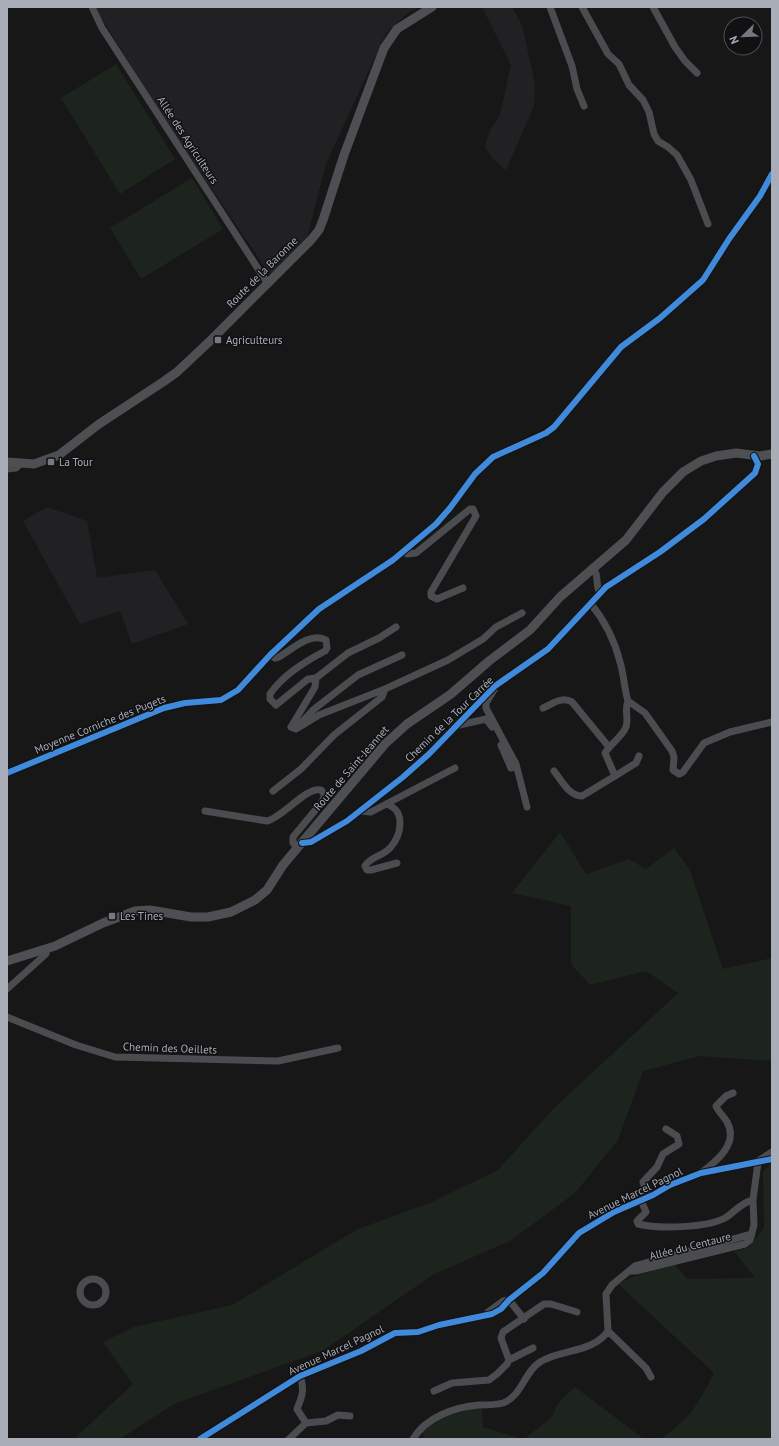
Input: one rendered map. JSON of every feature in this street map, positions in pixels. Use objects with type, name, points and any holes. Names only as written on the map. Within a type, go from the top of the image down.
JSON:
[{"type":"main road","name":"Route de la Baronne","points":[[7,462],[34,464],[59,455],[99,424],[163,382],[191,360],[268,284],[319,230],[354,124],[389,38],[397,29],[432,7]]},
{"type":"main road","name":"Route de Saint-Jeannet","points":[[756,459],[772,454]]},
{"type":"main road","name":"Route de Saint-Jeannet","points":[[7,961],[47,948],[113,918],[134,911],[150,910],[199,917],[216,916],[237,909],[255,900],[267,890],[300,845],[376,754],[395,734],[417,716],[451,694],[489,661],[524,636],[560,597],[626,540],[663,492],[683,472],[709,458],[730,455],[756,459],[772,458]]},
{"type":"street","name":"Allée des Agriculteurs","points":[[92,7],[102,28],[268,284]]},
{"type":"street","points":[[550,7],[572,66],[577,89],[584,106]]},
{"type":"street","points":[[582,7],[608,54],[619,64],[629,85],[643,100],[649,112],[654,134],[658,141],[677,155],[691,180],[708,224]]},
{"type":"street","points":[[653,7],[675,47],[685,61],[697,73]]},
{"type":"street","name":"Moyenne Corniche des Pugets","points":[[7,772],[164,708],[185,703],[221,700],[238,690],[270,655],[319,609],[369,577],[404,551],[442,519],[484,464],[500,453],[554,428],[621,346],[660,318],[703,280],[728,240],[760,196],[772,174]]},
{"type":"street","name":"Chemin de la Tour Carrée","points":[[300,845],[311,842],[347,821],[417,765],[495,686],[548,649],[613,581],[660,552],[704,519],[755,473],[756,459]]},
{"type":"street","points":[[7,469],[16,468],[20,464]]},
{"type":"street","points":[[404,551],[407,554],[416,553],[470,508],[473,509],[476,516],[431,592],[431,596],[437,599],[463,588]]},
{"type":"street","points":[[594,569],[597,576],[597,586],[600,593]]},
{"type":"street","points":[[591,604],[598,612],[615,647],[620,662],[628,701],[625,710],[626,725],[623,732],[605,752],[615,776]]},
{"type":"street","points":[[316,678],[315,687],[291,727],[292,729],[299,727],[319,715],[385,689],[461,653],[483,639],[496,627],[522,613]]},
{"type":"street","points":[[270,655],[276,658],[279,657],[302,642],[316,637],[326,640],[328,645],[324,651],[299,666],[276,687],[270,694],[270,699],[276,705],[308,679],[316,678],[348,653],[386,634],[396,627]]},
{"type":"street","points":[[299,727],[313,710],[358,675],[402,655]]},
{"type":"street","points":[[495,686],[493,694],[486,703],[486,708],[516,764],[527,807]]},
{"type":"street","points":[[273,791],[301,769],[334,735],[382,697],[385,689]]},
{"type":"street","points":[[543,708],[561,699],[567,699],[572,702],[609,747]]},
{"type":"street","points":[[628,701],[645,713],[672,751],[674,757],[673,770],[679,774],[686,768],[704,743],[730,732],[772,722]]},
{"type":"street","points":[[455,726],[486,720],[489,721],[496,732],[511,768]]},
{"type":"street","points":[[554,771],[571,792],[576,796],[582,796],[636,763],[639,756]]},
{"type":"street","points":[[360,811],[371,812],[455,768]]},
{"type":"street","points":[[205,811],[267,821],[276,818],[311,791],[319,789],[325,795],[322,802],[293,837],[293,843],[300,845]]},
{"type":"street","points":[[386,804],[392,806],[398,814],[401,830],[388,850],[367,862],[365,866],[367,870],[371,870],[397,863]]},
{"type":"street","points":[[7,989],[46,954],[47,948]]},
{"type":"street","name":"Chemin des Oeillets","points":[[7,1017],[76,1045],[115,1058],[278,1061],[338,1048]]},
{"type":"street","points":[[701,1173],[718,1158],[728,1146],[730,1132],[727,1122],[716,1106],[726,1096],[734,1093]]},
{"type":"street","points":[[648,1197],[643,1182],[654,1171],[663,1154],[679,1144],[676,1136],[666,1129]]},
{"type":"street","name":"Avenue Marcel Pagnol","points":[[758,1162],[772,1152]]},
{"type":"street","points":[[718,1158],[721,1165],[726,1168]]},
{"type":"street","name":"Avenue Marcel Pagnol","points":[[200,1439],[300,1376],[362,1351],[395,1333],[418,1332],[435,1326],[492,1314],[501,1309],[508,1300],[543,1273],[579,1233],[614,1212],[648,1197],[670,1185],[701,1173],[772,1159]]},
{"type":"street","name":"Allée du Centaure","points":[[608,1331],[606,1294],[612,1285],[636,1266],[752,1234],[753,1200],[758,1162]]},
{"type":"street","points":[[641,1200],[646,1212],[637,1221],[638,1224],[678,1227],[716,1222],[726,1218],[744,1202],[753,1200]]},
{"type":"street","points":[[508,1300],[524,1319]]},
{"type":"street","points":[[509,1360],[502,1335],[544,1304],[551,1304],[577,1312]]},
{"type":"street","points":[[413,1439],[426,1424],[455,1409],[503,1403],[510,1399],[536,1364],[546,1359],[595,1344],[603,1338],[608,1331],[646,1368],[651,1377]]},
{"type":"street","points":[[434,1391],[452,1383],[489,1380],[504,1368],[509,1360],[533,1348]]},
{"type":"street","points":[[300,1376],[304,1386],[303,1395],[297,1409],[306,1423]]},
{"type":"street","points":[[289,1439],[306,1423],[326,1421],[338,1415],[350,1416]]},
{"type":"shaded area","points":[[95,7],[420,7],[407,14],[386,33],[326,164],[307,238],[270,275],[153,102]]},
{"type":"shaded area","points":[[482,7],[512,7],[522,25],[535,84],[534,106],[506,170],[493,159],[485,147],[489,132],[500,115],[511,65]]},
{"type":"shaded area","points":[[116,64],[175,159],[120,194],[61,98]]},
{"type":"shaded area","points":[[192,178],[223,229],[141,279],[110,228]]},
{"type":"shaded area","points":[[47,507],[87,521],[97,578],[155,570],[188,624],[132,644],[120,611],[80,624],[23,521]]},
{"type":"shaded area","points":[[560,832],[586,874],[629,859],[646,869],[674,848],[690,870],[723,969],[772,958],[772,1061],[700,1056],[643,1071],[618,1140],[575,1193],[510,1241],[434,1274],[324,1350],[174,1404],[120,1439],[74,1439],[133,1384],[103,1342],[134,1327],[232,1305],[356,1230],[432,1202],[498,1170],[553,1109],[678,993],[646,971],[590,985],[571,964],[571,906],[512,893]]},
{"type":"shaded area","points":[[772,1162],[772,1439],[660,1439],[686,1418],[698,1403],[714,1373],[618,1284],[630,1278],[674,1264],[687,1279],[755,1278],[734,1251],[748,1248],[764,1228],[763,1172]]},
{"type":"shaded area","points":[[575,1387],[644,1439],[524,1439],[551,1418],[559,1402]]},
{"type":"shaded area","points":[[482,1408],[483,1427],[522,1439],[425,1439],[422,1432],[435,1422],[458,1413]]},
{"type":"cycle path","points":[[7,773],[164,708],[185,703],[221,700],[238,690],[270,655],[319,609],[393,560],[436,524],[475,474],[493,457],[546,433],[554,427],[621,347],[660,318],[703,280],[729,239],[760,196],[772,174]]},
{"type":"cycle path","points":[[302,843],[311,842],[347,821],[403,777],[429,754],[495,686],[548,649],[606,587],[660,552],[704,519],[755,473],[758,464],[754,456]]},
{"type":"cycle path","points":[[200,1439],[300,1376],[361,1351],[395,1333],[418,1332],[439,1325],[492,1314],[501,1309],[509,1300],[543,1273],[579,1233],[614,1212],[653,1195],[670,1185],[701,1173],[772,1159]]},
{"type":"place","name":"Agriculteurs","points":[[218,340]]},
{"type":"place","name":"La Tour","points":[[51,462]]},
{"type":"place","name":"Les Tines","points":[[112,916]]}]
